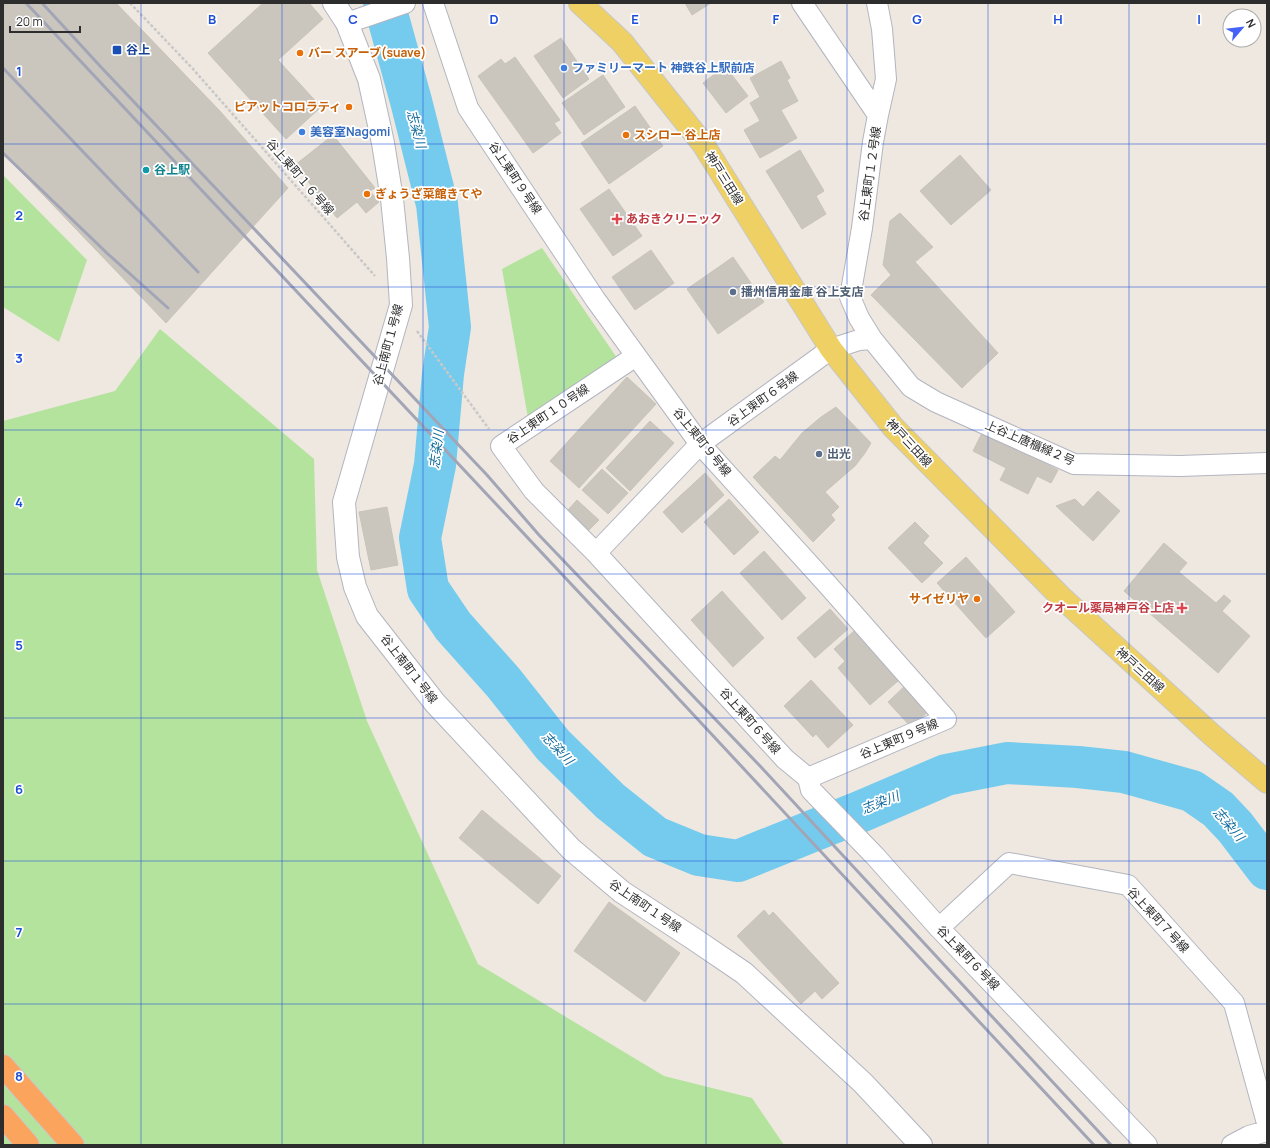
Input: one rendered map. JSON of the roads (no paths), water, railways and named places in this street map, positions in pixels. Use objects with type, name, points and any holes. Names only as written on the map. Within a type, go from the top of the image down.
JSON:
[{"type":"highway","points":[[3,1066],[73,1145]]},
{"type":"highway","points":[[3,1116],[28,1145]]},
{"type":"main road","name":"神戸三田線","points":[[580,3],[622,42],[703,144],[831,349],[893,427],[1060,596],[1211,734],[1267,782]]},
{"type":"main road","name":"神戸三田線","points":[[601,3],[622,42]]},
{"type":"street","name":"谷上南町１号線","points":[[334,3],[355,20],[369,79],[383,143],[392,199],[401,305],[344,502],[348,557],[355,587],[367,616],[435,703],[571,849],[622,892],[744,973],[863,1083],[920,1145]]},
{"type":"street","points":[[355,20],[405,3]]},
{"type":"street","name":"谷上東町９号線","points":[[433,3],[468,108],[595,299],[700,444],[827,584],[946,719],[808,778]]},
{"type":"street","name":"谷上東町１２号線","points":[[802,3],[878,115],[862,228],[850,297],[859,318],[872,339]]},
{"type":"street","points":[[877,3],[882,29],[886,79],[878,115]]},
{"type":"street","name":"谷上東町６号線","points":[[872,339],[859,340],[831,349],[700,444],[596,553],[785,759],[808,778],[811,790],[875,856],[939,928],[1147,1145]]},
{"type":"street","name":"上谷上唐櫃線２号","points":[[872,339],[911,387],[936,402],[1074,464],[1180,466],[1267,464]]},
{"type":"street","name":"谷上東町１０号線","points":[[596,553],[534,491],[501,446],[636,356]]},
{"type":"street","name":"谷上東町７号線","points":[[939,928],[1009,863],[1128,885],[1234,1003],[1267,1123]]},
{"type":"street","points":[[1232,1145],[1249,1136],[1267,1131]]},
{"type":"waterway","name":"志染川","points":[[384,3],[437,204],[450,327],[443,374],[435,465],[420,538],[428,589],[453,626],[503,682],[553,745],[610,801],[655,837],[699,855],[738,861],[946,775],[1007,763],[1078,767],[1124,772],[1192,791],[1218,809],[1235,827],[1267,869]]},
{"type":"railway","points":[[26,3],[663,682],[1094,1145]]},
{"type":"railway","points":[[42,3],[487,475],[539,535],[761,767],[1111,1145]]},
{"type":"railway","points":[[3,68],[198,272]]},
{"type":"railway","points":[[3,153],[109,255],[168,308]]},
{"type":"place","name":"谷上","points":[[117,50]]},
{"type":"place","name":"バー スアーブ(suave)","points":[[300,53]]},
{"type":"place","name":"ファミリーマート 神鉄谷上駅前店","points":[[564,68]]},
{"type":"place","name":"ピアットコロラティ","points":[[349,107]]},
{"type":"place","name":"美容室Nagomi","points":[[302,132]]},
{"type":"place","name":"スシロー 谷上店","points":[[626,135]]},
{"type":"place","name":"谷上駅","points":[[146,170]]},
{"type":"place","name":"ぎょうざ菜館きてや","points":[[367,194]]},
{"type":"place","name":"あおきクリニック","points":[[617,219]]},
{"type":"place","name":"播州信用金庫 谷上支店","points":[[733,292]]},
{"type":"place","name":"出光","points":[[819,454]]},
{"type":"place","name":"サイゼリヤ","points":[[977,599]]},
{"type":"place","name":"クオール薬局神戸谷上店","points":[[1182,608]]}]
